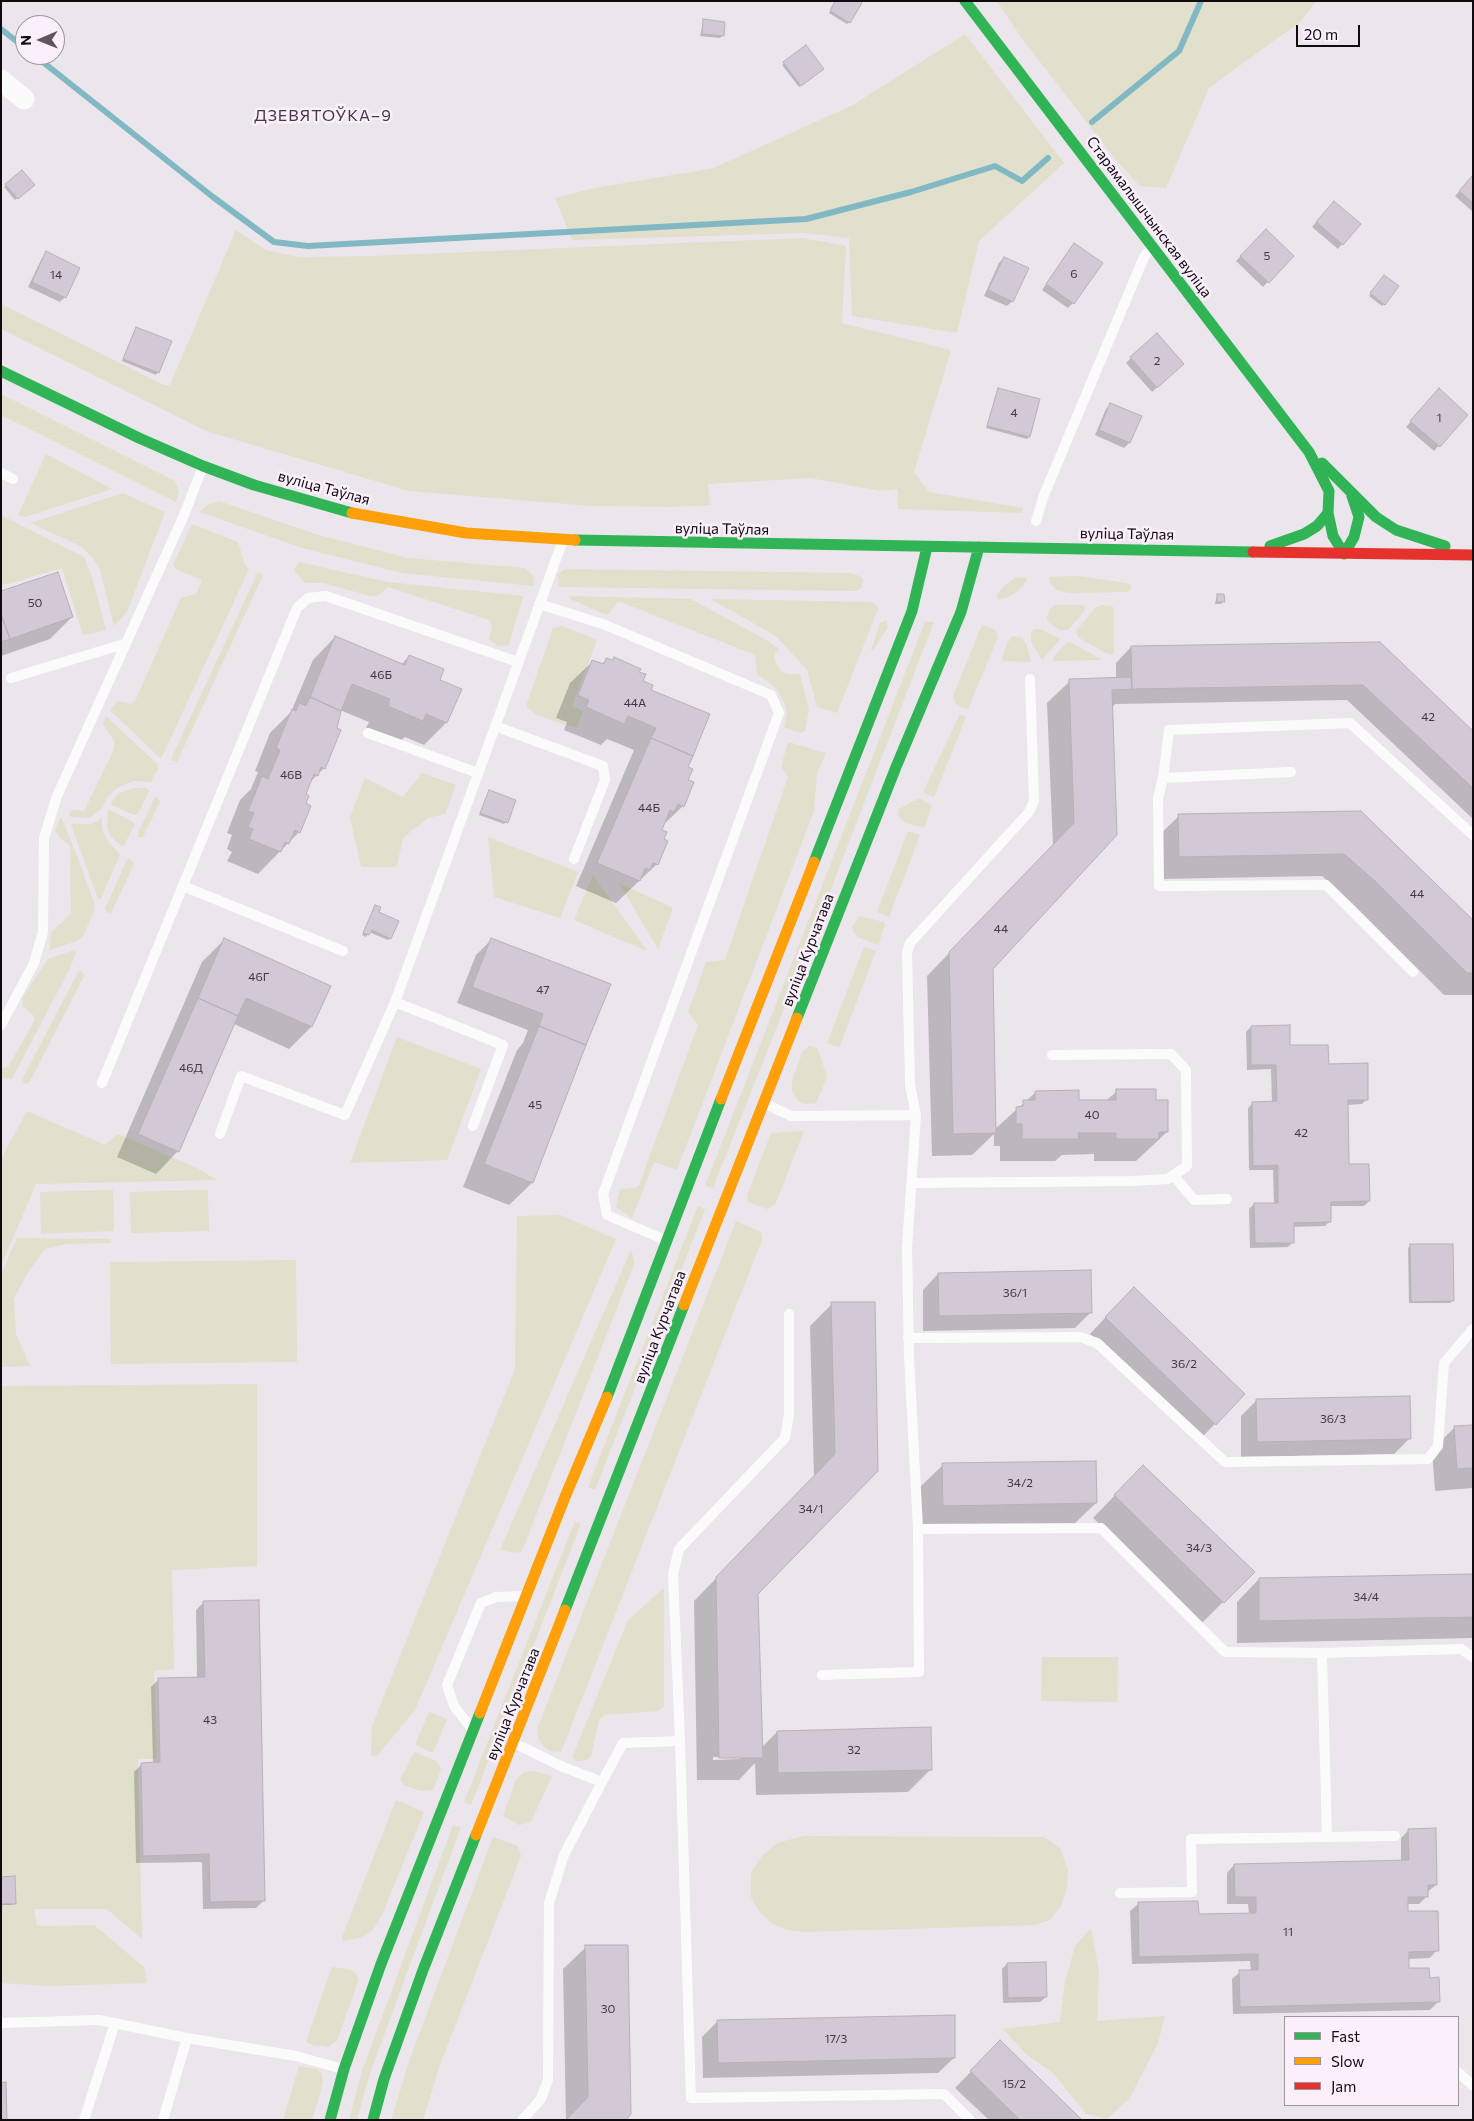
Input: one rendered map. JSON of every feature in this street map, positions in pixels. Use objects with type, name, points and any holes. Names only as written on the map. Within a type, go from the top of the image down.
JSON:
[{"type":"main road","name":"Старамалышчынская вуліца","points":[[965,1],[1309,452]]},
{"type":"main road","name":"вуліца Таўлая","points":[[1,371],[139,438],[203,466],[254,485],[358,514],[466,533],[623,542],[1473,555]]},
{"type":"main road","points":[[1309,452],[1328,492],[1328,513],[1333,536],[1344,554],[1354,537],[1359,517],[1352,496]]},
{"type":"main road","points":[[1309,452],[1332,472],[1352,496],[1376,517],[1396,530],[1473,555]]},
{"type":"main road","points":[[1254,552],[1304,534],[1317,526],[1328,513]]},
{"type":"main road","name":"вуліца Курчатава","points":[[330,2120],[344,2069],[380,1964],[526,1596],[569,1498],[666,1241],[912,611],[927,547]]},
{"type":"main road","name":"вуліца Курчатава","points":[[373,2120],[384,2079],[423,1970],[514,1743],[896,767],[961,612],[979,547]]},
{"type":"main road","points":[[588,1507],[604,1513]]},
{"type":"street","points":[[1,80],[24,99]]},
{"type":"lane","points":[[1036,521],[1044,494],[1144,257],[1152,246]]},
{"type":"lane","points":[[1,1024],[34,964],[44,932],[44,838],[54,805],[124,644],[184,515],[203,466]]},
{"type":"lane","points":[[1,474],[13,479]]},
{"type":"lane","points":[[220,1134],[241,1076],[345,1114],[394,1002],[563,539]]},
{"type":"lane","points":[[102,1083],[297,608],[308,598],[326,596],[518,662]]},
{"type":"lane","points":[[540,604],[603,624],[771,695],[779,713],[602,1194],[607,1215],[666,1241]]},
{"type":"lane","points":[[11,678],[124,644]]},
{"type":"lane","points":[[822,1675],[919,1672],[918,1529],[908,1338],[907,1247],[916,1115],[910,1085],[907,953],[910,943],[1029,812],[1034,801],[1030,679]]},
{"type":"lane","points":[[1413,972],[1326,885],[1159,886],[1158,798],[1163,778],[1169,730],[1350,724],[1473,835]]},
{"type":"lane","points":[[495,726],[602,766],[604,780],[574,860]]},
{"type":"lane","points":[[368,733],[478,773]]},
{"type":"lane","points":[[1163,778],[1291,772]]},
{"type":"lane","points":[[183,886],[343,951]]},
{"type":"lane","points":[[394,1002],[502,1045],[473,1126]]},
{"type":"lane","points":[[912,1183],[1134,1182],[1168,1178],[1174,1176],[1187,1166],[1186,1070],[1170,1054],[1052,1055]]},
{"type":"lane","points":[[765,1103],[791,1116],[916,1115]]},
{"type":"lane","points":[[1174,1176],[1194,1200],[1227,1199]]},
{"type":"lane","points":[[790,1314],[790,1414],[785,1438],[679,1549],[672,1574],[680,1741],[690,2098],[944,2094],[970,2120]]},
{"type":"lane","points":[[908,1338],[1080,1337],[1097,1343],[1225,1462],[1418,1460],[1428,1459],[1438,1446],[1444,1363],[1473,1328]]},
{"type":"lane","points":[[918,1529],[1100,1528],[1224,1652],[1322,1653],[1461,1649],[1473,1657]]},
{"type":"lane","points":[[473,1731],[454,1706],[447,1685],[481,1603],[496,1597],[526,1596]]},
{"type":"lane","points":[[1322,1653],[1326,1837]]},
{"type":"lane","points":[[522,2120],[541,2099],[548,2080],[549,1903],[564,1855],[623,1743],[680,1741]]},
{"type":"lane","points":[[514,1743],[563,1767],[602,1782]]},
{"type":"lane","points":[[1120,1893],[1192,1892],[1191,1839],[1395,1836]]},
{"type":"lane","points":[[1,2023],[99,2020],[187,2038],[296,2056],[344,2069]]},
{"type":"lane","points":[[84,2120],[114,2023]]},
{"type":"lane","points":[[163,2120],[187,2038]]},
{"type":"lane","points":[[1459,2073],[1473,2086]]},
{"type":"green space","points":[[997,1],[1316,1],[1301,21],[1209,88],[1166,188],[1140,186],[1116,160],[1023,40]]},
{"type":"green space","points":[[965,34],[1064,163],[979,241],[957,333],[852,316],[849,238],[805,233],[572,240],[555,198],[590,189],[714,168],[853,105]]},
{"type":"green space","points":[[236,230],[266,250],[299,257],[373,256],[803,238],[846,246],[842,323],[951,350],[914,472],[929,492],[1023,508],[1022,513],[898,509],[898,489],[880,491],[811,478],[708,484],[710,505],[674,507],[592,506],[409,491],[206,431],[1,329],[1,304],[164,385],[170,385]]},
{"type":"green space","points":[[1,394],[175,481],[179,491],[176,502],[1,415]]},
{"type":"green space","points":[[46,454],[112,489],[25,517],[18,515]]},
{"type":"green space","points":[[123,493],[165,512],[127,612],[114,626],[100,569],[92,557],[82,547],[31,523]]},
{"type":"green space","points":[[219,501],[318,535],[408,558],[525,568],[533,576],[534,586],[402,573],[302,548],[200,512],[207,505]]},
{"type":"green space","points":[[1,515],[84,557],[92,577],[106,630],[83,635],[62,568],[1,586]]},
{"type":"green space","points":[[192,524],[238,542],[245,565],[249,569],[161,759],[110,710],[118,701],[131,704],[135,701],[181,598],[196,594],[202,580],[177,570],[173,565]]},
{"type":"green space","points":[[299,562],[388,582],[523,596],[509,645],[498,646],[489,639],[492,626],[489,620],[388,587],[379,595],[370,596],[324,583],[305,583],[294,570]]},
{"type":"green space","points":[[565,569],[852,573],[863,578],[862,587],[857,591],[559,587],[557,575]]},
{"type":"green space","points":[[258,572],[263,575],[177,762],[171,759]]},
{"type":"green space","points":[[1079,576],[1131,584],[1131,590],[1126,592],[1068,593],[1057,590],[1049,582],[1049,577]]},
{"type":"green space","points":[[1026,577],[1027,580],[1018,591],[1009,597],[998,600],[996,596],[1005,585],[1015,578]]},
{"type":"green space","points":[[569,596],[691,599],[770,642],[779,649],[775,653],[775,661],[781,671],[788,674],[800,674],[809,709],[805,731],[800,733],[784,727],[787,714],[785,704],[776,688],[757,674],[755,655],[618,601],[609,614],[604,614],[570,599]]},
{"type":"green space","points":[[710,599],[874,602],[878,609],[837,713],[817,707],[807,670],[776,636]]},
{"type":"green space","points":[[1056,605],[1084,605],[1085,610],[1068,630],[1060,630],[1048,622],[1047,616],[1050,609]]},
{"type":"green space","points":[[1101,605],[1112,606],[1114,609],[1114,653],[1110,655],[1079,638],[1076,631],[1095,608]]},
{"type":"green space","points":[[886,620],[888,627],[873,651],[871,650],[880,623]]},
{"type":"green space","points":[[925,622],[934,622],[805,956],[713,1188],[705,1186]]},
{"type":"green space","points":[[982,625],[995,630],[998,637],[968,709],[962,708],[956,704],[953,696]]},
{"type":"green space","points":[[563,626],[597,640],[572,706],[583,711],[577,728],[536,715],[526,706],[553,628]]},
{"type":"green space","points":[[1034,629],[1040,629],[1060,639],[1042,660],[1031,642],[1031,633]]},
{"type":"green space","points":[[1012,636],[1022,638],[1027,646],[1031,662],[1003,661],[1002,658],[1007,644]]},
{"type":"green space","points":[[1070,642],[1101,659],[1054,661],[1053,658],[1066,643]]},
{"type":"green space","points":[[960,714],[966,717],[934,797],[923,792]]},
{"type":"green space","points":[[106,716],[157,764],[158,769],[151,782],[134,781],[117,788],[108,796],[102,808],[89,818],[71,817],[69,815],[71,810],[84,811],[114,750],[115,742],[103,724]]},
{"type":"green space","points":[[788,742],[826,753],[817,773],[814,811],[677,1170],[654,1162],[632,1218],[616,1207],[620,1189],[635,1188],[639,1185],[698,1025],[688,1012],[706,962],[725,960],[788,777],[781,767]]},
{"type":"green space","points":[[422,773],[456,785],[445,814],[428,818],[404,837],[396,867],[361,867],[350,817],[365,778],[403,797]]},
{"type":"green space","points":[[133,788],[146,788],[149,791],[138,814],[134,815],[112,805],[111,802],[119,793]]},
{"type":"green space","points":[[157,797],[160,802],[143,837],[138,837],[138,833],[154,799]]},
{"type":"green space","points":[[919,798],[932,806],[924,828],[906,823],[900,819],[898,813],[899,809]]},
{"type":"green space","points":[[108,809],[135,823],[124,846],[117,843],[110,835],[107,827]]},
{"type":"green space","points":[[61,817],[94,903],[94,912],[83,936],[77,941],[50,950],[51,932],[71,914],[70,846],[60,838],[55,830]]},
{"type":"green space","points":[[102,818],[102,828],[106,838],[120,855],[101,898],[98,899],[71,824],[91,824]]},
{"type":"green space","points":[[908,831],[920,835],[889,917],[877,912]]},
{"type":"green space","points":[[488,837],[578,872],[560,918],[494,897]]},
{"type":"green space","points":[[130,858],[134,864],[111,913],[108,913],[105,909],[127,860]]},
{"type":"green space","points":[[593,875],[647,951],[574,920]]},
{"type":"green space","points":[[619,883],[673,908],[658,949]]},
{"type":"green space","points":[[859,916],[884,922],[885,925],[878,945],[858,937],[853,932],[852,926]]},
{"type":"green space","points":[[864,947],[876,951],[839,1048],[827,1043]]},
{"type":"green space","points":[[74,950],[76,953],[69,970],[12,1079],[1,1078],[1,1068],[8,1067],[35,1020],[34,1016],[23,1006],[22,999],[48,959]]},
{"type":"green space","points":[[81,971],[84,976],[29,1083],[22,1082],[78,972]]},
{"type":"green space","points":[[397,1037],[481,1069],[447,1160],[350,1163]]},
{"type":"green space","points":[[810,1046],[818,1049],[827,1077],[816,1103],[805,1104],[798,1101],[792,1091],[792,1080],[803,1051]]},
{"type":"green space","points":[[27,1111],[105,1145],[118,1134],[197,1168],[217,1180],[36,1184],[1,1266],[1,1159]]},
{"type":"green space","points":[[804,1131],[775,1205],[767,1209],[748,1202],[747,1195],[771,1133]]},
{"type":"green space","points":[[113,1190],[114,1231],[41,1234],[40,1192]]},
{"type":"green space","points":[[208,1190],[209,1231],[131,1233],[130,1192]]},
{"type":"green space","points":[[698,1206],[705,1209],[595,1490],[588,1487]]},
{"type":"green space","points":[[560,1215],[616,1239],[415,1710],[377,1756],[371,1755],[372,1726],[515,1369],[517,1216]]},
{"type":"green space","points":[[736,1221],[761,1232],[762,1240],[561,1752],[550,1751],[542,1745],[538,1737],[538,1727]]},
{"type":"green space","points":[[17,1238],[110,1239],[111,1243],[67,1244],[45,1249],[27,1274],[14,1298],[16,1334],[30,1366],[1,1367],[1,1274]]},
{"type":"green space","points":[[631,1250],[635,1262],[522,1551],[517,1553],[500,1550]]},
{"type":"green space","points":[[296,1260],[297,1362],[111,1364],[110,1262]]},
{"type":"green space","points":[[257,1384],[257,1566],[172,1570],[174,1669],[154,1671],[157,1759],[138,1759],[142,1939],[107,1909],[34,1909],[37,1926],[94,1925],[144,1967],[147,1983],[48,1986],[1,1983],[1,1904],[16,1903],[15,1877],[1,1877],[1,1386]]},
{"type":"green space","points":[[575,1521],[581,1524],[471,1805],[464,1802]]},
{"type":"green space","points":[[664,1588],[664,1706],[658,1711],[604,1715],[599,1720],[591,1756],[587,1760],[577,1761],[572,1758],[628,1620]]},
{"type":"green space","points":[[1042,1657],[1118,1657],[1117,1702],[1041,1701]]},
{"type":"green space","points":[[429,1712],[447,1719],[433,1753],[415,1745]]},
{"type":"green space","points":[[414,1752],[436,1761],[441,1769],[433,1790],[420,1791],[404,1785],[400,1780]]},
{"type":"green space","points":[[534,1771],[552,1776],[531,1822],[519,1825],[503,1816],[516,1779],[525,1772]]},
{"type":"green space","points":[[396,1800],[424,1812],[382,1915],[372,1931],[360,1938],[343,1941],[342,1937]]},
{"type":"green space","points":[[453,1825],[461,1827],[370,2073],[357,2120],[349,2120],[362,2071]]},
{"type":"green space","points":[[803,1836],[1044,1837],[1060,1848],[1068,1870],[1067,1888],[1061,1906],[1050,1920],[1035,1925],[803,1932],[787,1930],[771,1923],[758,1910],[751,1897],[751,1873],[762,1856],[777,1843]]},
{"type":"green space","points":[[493,1837],[518,1846],[521,1856],[440,2065],[423,2120],[391,2120],[411,2056]]},
{"type":"green space","points":[[1091,1928],[1099,1972],[1097,2021],[1165,2016],[1158,2043],[1129,2099],[1107,2119],[1086,2114],[1053,2073],[1027,2055],[1003,2029],[1060,2022],[1065,1982],[1075,1946]]},
{"type":"green space","points":[[332,1967],[349,1969],[356,1973],[358,1981],[337,2041],[328,2047],[313,2045],[306,2042]]},
{"type":"green space","points":[[299,2066],[316,2069],[322,2073],[323,2083],[312,2120],[283,2120]]},
{"type":"building","points":[[835,1],[860,1],[862,3],[850,23],[830,11]]},
{"type":"building","points":[[703,19],[725,22],[724,36],[702,34]]},
{"type":"building","points":[[806,45],[824,69],[801,86],[783,62]]},
{"type":"building","points":[[22,170],[35,185],[18,199],[5,184]]},
{"type":"building","points":[[1473,175],[1473,203],[1459,191]]},
{"type":"building","points":[[1334,201],[1361,224],[1343,245],[1316,222]]},
{"type":"building","points":[[1266,229],[1294,256],[1269,283],[1240,256]]},
{"type":"building","points":[[1074,243],[1103,263],[1074,304],[1046,284]]},
{"type":"building","points":[[46,251],[80,268],[66,298],[32,282]]},
{"type":"building","points":[[1004,257],[1029,268],[1013,302],[988,290]]},
{"type":"building","points":[[1384,275],[1399,286],[1385,305],[1370,293]]},
{"type":"building","points":[[136,327],[172,341],[159,373],[123,359]]},
{"type":"building","points":[[1157,333],[1184,364],[1157,388],[1130,357]]},
{"type":"building","points":[[998,388],[1040,399],[1030,437],[987,426]]},
{"type":"building","points":[[1439,388],[1468,415],[1440,447],[1410,421]]},
{"type":"building","points":[[1110,403],[1142,416],[1130,443],[1099,430]]},
{"type":"building","points":[[58,572],[73,617],[10,639],[1,614],[1,591]]},
{"type":"building","points":[[1217,594],[1224,594],[1225,602],[1217,602]]},
{"type":"building","points":[[1,614],[10,639],[1,642]]},
{"type":"building","points":[[335,636],[405,665],[409,655],[444,669],[440,680],[462,689],[447,723],[426,714],[423,721],[388,706],[390,699],[352,684],[341,711],[310,697]]},
{"type":"building","points":[[1380,642],[1473,731],[1473,788],[1363,685],[1132,689],[1131,646]]},
{"type":"building","points":[[614,657],[641,669],[639,672],[646,674],[643,681],[653,685],[651,690],[710,714],[693,756],[651,738],[656,728],[628,716],[624,724],[586,707],[589,700],[578,695],[592,660],[604,664],[606,658],[613,660]]},
{"type":"building","points":[[1131,677],[1132,689],[1112,690],[1117,835],[993,969],[996,1133],[953,1134],[949,952],[1074,823],[1069,679]]},
{"type":"building","points":[[310,697],[341,711],[337,728],[341,730],[325,769],[321,767],[318,776],[314,774],[306,794],[309,796],[306,803],[311,806],[300,833],[295,830],[289,844],[285,842],[281,852],[249,839],[253,829],[248,827],[254,813],[248,811],[262,776],[268,779],[280,750],[276,748],[292,709],[296,711],[299,703],[306,706]]},
{"type":"building","points":[[651,738],[693,756],[688,767],[693,769],[688,780],[694,782],[684,807],[678,804],[674,812],[670,810],[662,830],[667,832],[664,839],[668,841],[658,865],[653,863],[650,870],[645,868],[640,881],[597,863]]},
{"type":"building","points":[[489,790],[516,800],[508,823],[480,813]]},
{"type":"building","points":[[1361,811],[1473,920],[1473,973],[1467,973],[1375,881],[1344,854],[1179,857],[1178,814]]},
{"type":"building","points":[[375,905],[381,907],[379,912],[399,921],[391,939],[372,930],[369,935],[363,933]]},
{"type":"building","points":[[224,938],[331,986],[312,1027],[246,998],[238,1016],[198,998]]},
{"type":"building","points":[[491,938],[611,984],[586,1045],[539,1026],[543,1014],[472,987]]},
{"type":"building","points":[[198,998],[238,1016],[179,1152],[138,1134]]},
{"type":"building","points":[[1290,1025],[1290,1045],[1328,1045],[1329,1064],[1368,1063],[1368,1100],[1348,1100],[1349,1164],[1369,1164],[1370,1201],[1331,1202],[1331,1222],[1294,1223],[1294,1243],[1255,1243],[1254,1203],[1278,1203],[1278,1165],[1253,1166],[1252,1102],[1277,1101],[1276,1065],[1251,1065],[1251,1026]]},
{"type":"building","points":[[539,1026],[586,1045],[533,1183],[484,1164]]},
{"type":"building","points":[[1116,1089],[1156,1089],[1156,1100],[1168,1100],[1168,1132],[1159,1132],[1159,1139],[1116,1139],[1116,1133],[1078,1133],[1079,1139],[1022,1139],[1022,1124],[1016,1124],[1016,1107],[1023,1106],[1023,1100],[1035,1100],[1035,1091],[1079,1090],[1079,1100],[1116,1100]]},
{"type":"building","points":[[1410,1244],[1453,1244],[1454,1301],[1411,1302]]},
{"type":"building","points":[[1091,1270],[1092,1313],[939,1316],[938,1273]]},
{"type":"building","points":[[1134,1287],[1245,1394],[1216,1425],[1105,1317]]},
{"type":"building","points":[[831,1302],[875,1302],[878,1471],[758,1594],[763,1758],[719,1758],[716,1577],[835,1454]]},
{"type":"building","points":[[1410,1396],[1411,1439],[1257,1442],[1256,1399]]},
{"type":"building","points":[[1473,1425],[1473,1468],[1457,1469],[1454,1426]]},
{"type":"building","points":[[1096,1461],[1097,1503],[943,1506],[942,1463]]},
{"type":"building","points":[[1143,1465],[1255,1572],[1224,1603],[1114,1495]]},
{"type":"building","points":[[1473,1574],[1473,1617],[1259,1621],[1259,1578]]},
{"type":"building","points":[[259,1600],[265,1901],[210,1902],[209,1854],[143,1856],[141,1763],[160,1762],[158,1678],[205,1677],[203,1601]]},
{"type":"building","points":[[931,1727],[932,1770],[778,1773],[777,1731]]},
{"type":"building","points":[[1436,1828],[1437,1885],[1428,1885],[1428,1897],[1408,1897],[1408,1911],[1438,1911],[1439,1951],[1409,1952],[1409,1968],[1429,1968],[1430,1978],[1439,1977],[1440,2002],[1240,2007],[1239,1970],[1258,1970],[1258,1954],[1139,1957],[1138,1902],[1198,1901],[1199,1914],[1256,1913],[1256,1897],[1235,1897],[1234,1864],[1409,1860],[1408,1829]]},
{"type":"building","points":[[15,1876],[16,1904],[1,1904],[1,1877]]},
{"type":"building","points":[[585,1945],[628,1945],[631,2114],[626,2120],[566,2120],[588,2097]]},
{"type":"building","points":[[1046,1962],[1047,1997],[1008,1998],[1007,1963]]},
{"type":"building","points":[[955,2015],[955,2058],[718,2063],[717,2020]]},
{"type":"building","points":[[1000,2040],[1082,2120],[1020,2120],[970,2071]]},
{"type":"building","points":[[6,2082],[7,2120],[1,2120],[1,2083]]},
{"type":"waterway","points":[[1092,122],[1179,51],[1201,1]]},
{"type":"waterway","points":[[1,29],[15,40]]},
{"type":"waterway","points":[[47,65],[213,197],[274,242],[308,246],[806,219],[911,192],[995,166],[1022,181],[1048,158]]},
{"type":"traffic: fast","points":[[965,1],[1309,452],[1329,491],[1328,513],[1333,536],[1344,554]]},
{"type":"traffic: fast","points":[[1,371],[139,438],[203,466],[254,485],[352,513]]},
{"type":"traffic: fast","points":[[1322,463],[1376,517],[1396,530],[1445,546]]},
{"type":"traffic: fast","points":[[1344,554],[1354,537],[1359,517],[1352,496]]},
{"type":"traffic: fast","points":[[1270,546],[1304,534],[1317,526],[1328,513]]},
{"type":"traffic: fast","points":[[575,540],[1253,552]]},
{"type":"traffic: fast","points":[[814,862],[912,611],[927,547]]},
{"type":"traffic: fast","points":[[797,1018],[896,767],[961,612],[979,547]]},
{"type":"traffic: fast","points":[[607,1397],[721,1099]]},
{"type":"traffic: fast","points":[[565,1610],[684,1305]]},
{"type":"traffic: fast","points":[[330,2120],[344,2069],[381,1964],[480,1713]]},
{"type":"traffic: fast","points":[[373,2120],[384,2079],[423,1970],[476,1835]]},
{"type":"traffic: slow","points":[[352,513],[466,533],[575,540]]},
{"type":"traffic: slow","points":[[721,1099],[814,862]]},
{"type":"traffic: slow","points":[[684,1305],[797,1018]]},
{"type":"traffic: slow","points":[[480,1713],[565,1497],[607,1397]]},
{"type":"traffic: slow","points":[[476,1835],[565,1610]]},
{"type":"traffic: jam","points":[[1253,552],[1473,555]]},
{"type":"district","name":"ДЗЕВЯТОЎКА–9","points":[[323,116]]}]
